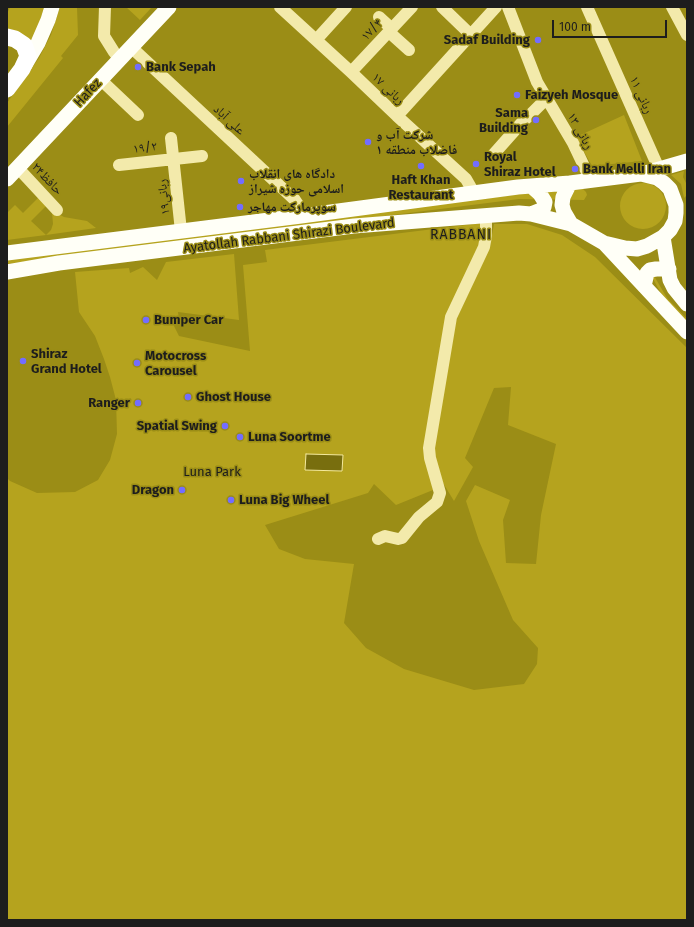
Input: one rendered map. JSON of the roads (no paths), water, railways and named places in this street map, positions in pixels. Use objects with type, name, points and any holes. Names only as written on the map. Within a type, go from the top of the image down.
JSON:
[{"type":"highway","points":[[7,37],[24,45],[28,56],[22,69],[7,89]]},
{"type":"main road","points":[[22,69],[38,43],[52,7]]},
{"type":"main road","name":"Hafez","points":[[7,179],[169,7]]},
{"type":"main road","points":[[642,174],[658,178],[670,189],[676,205],[674,221],[670,230],[664,237],[647,246],[637,249],[625,248],[604,243],[571,224],[562,205],[563,197],[570,183],[642,174],[687,161]]},
{"type":"main road","name":"Ayatollah Rabbani Shirazi Boulevard","points":[[7,253],[474,193],[570,183]]},
{"type":"main road","points":[[531,186],[540,194],[545,202],[544,207],[541,210],[531,214]]},
{"type":"main road","points":[[674,221],[687,209]]},
{"type":"main road","name":"Ayatollah Rabbani Shirazi Boulevard","points":[[7,272],[59,263],[354,226],[520,213],[531,214],[571,224]]},
{"type":"main road","points":[[664,237],[670,280],[674,288],[687,304]]},
{"type":"main road","points":[[604,243],[687,332]]},
{"type":"main road","points":[[644,286],[647,273],[650,270],[669,269]]},
{"type":"street","points":[[104,7],[104,36],[120,60]]},
{"type":"street","name":"ربانی ۱۷","points":[[280,7],[351,72],[396,116],[466,179],[474,193]]},
{"type":"street","points":[[316,40],[346,7]]},
{"type":"street","name":"۱۷/۴","points":[[351,72],[412,7]]},
{"type":"street","points":[[442,7],[471,36]]},
{"type":"street","name":"ربانی ۱۳","points":[[508,7],[537,82],[573,144],[591,180]]},
{"type":"street","name":"ربانی ۱۱","points":[[587,7],[659,169]]},
{"type":"street","points":[[672,7],[687,35]]},
{"type":"street","points":[[396,116],[471,36],[494,8]]},
{"type":"street","points":[[379,17],[409,50]]},
{"type":"street","name":"علی آباد","points":[[132,47],[295,200],[299,206],[301,216]]},
{"type":"street","points":[[101,80],[138,115]]},
{"type":"street","points":[[492,156],[524,120],[546,99]]},
{"type":"street","name":"ربانی۱۹","points":[[171,138],[181,231]]},
{"type":"street","name":"۱۹/۲","points":[[119,165],[202,156]]},
{"type":"street","name":"حافظ۲۴","points":[[18,168],[57,210]]},
{"type":"street","points":[[378,539],[385,536],[398,539],[402,538],[412,524],[437,502],[440,493],[430,458],[429,448],[451,317],[484,248],[486,220],[484,216]]},
{"type":"place","name":"Sadaf Building","points":[[538,40]]},
{"type":"place","name":"Bank Sepah","points":[[138,67]]},
{"type":"place","name":"Faizyeh Mosque","points":[[517,95]]},
{"type":"place","name":"Sama Building","points":[[536,120]]},
{"type":"place","name":"شرکت آب و فاضلاب منطقه ۱","points":[[368,142]]},
{"type":"place","name":"Royal Shiraz Hotel","points":[[476,164]]},
{"type":"place","name":"Haft Khan Restaurant","points":[[421,166]]},
{"type":"place","name":"Bank Melli Iran","points":[[575,169]]},
{"type":"place","name":"دادگاه های انقلاب اسلامی حوزه شیراز","points":[[241,181]]},
{"type":"place","name":"سوپرمارکت مهاجر","points":[[240,207]]},
{"type":"place","name":"Bumper Car","points":[[146,320]]},
{"type":"place","name":"Shiraz Grand Hotel","points":[[23,361]]},
{"type":"place","name":"Motocross Carousel","points":[[137,363]]},
{"type":"place","name":"Ghost House","points":[[188,397]]},
{"type":"place","name":"Ranger","points":[[138,403]]},
{"type":"place","name":"Spatial Swing","points":[[225,426]]},
{"type":"place","name":"Luna Soortme","points":[[240,437]]},
{"type":"place","name":"Dragon","points":[[182,490]]},
{"type":"place","name":"Luna Big Wheel","points":[[231,500]]},
{"type":"district","name":"RABBANI","points":[[461,235]]},
{"type":"park label","name":"Luna Park","points":[[212,472]]}]
